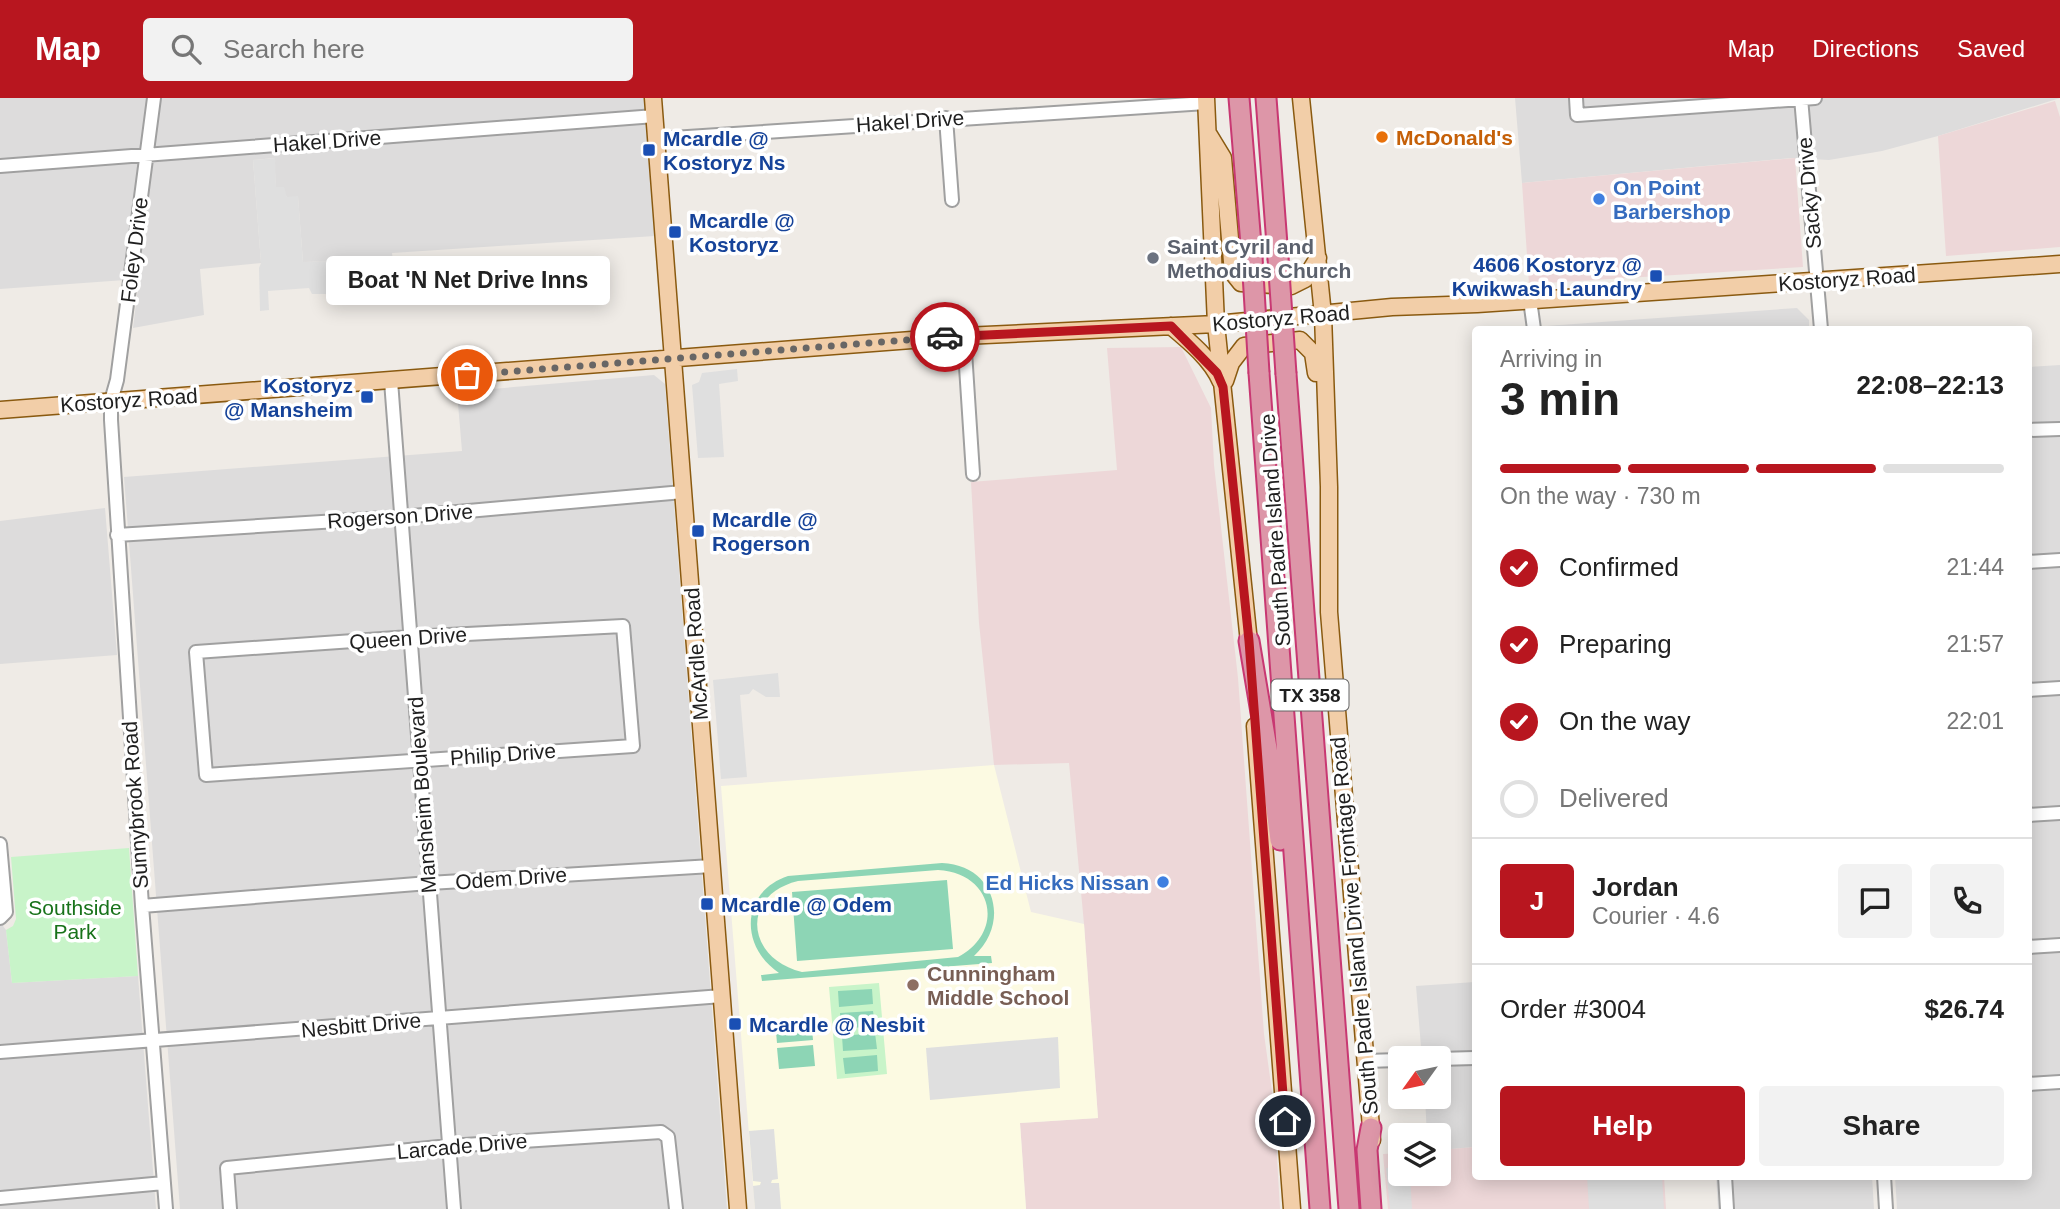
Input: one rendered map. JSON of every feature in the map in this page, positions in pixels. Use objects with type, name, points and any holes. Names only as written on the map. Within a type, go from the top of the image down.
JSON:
[{"type":"highway","name":"South Padre Island Drive","points":[[1239,98],[1321,1209]]},
{"type":"highway","name":"South Padre Island Drive","points":[[1266,98],[1349,1209]]},
{"type":"highway","points":[[1249,641],[1272,778],[1308,1050]]},
{"type":"highway","points":[[1371,1128],[1367,1150],[1371,1209]]},
{"type":"main road","name":"McArdle Road","points":[[653,98],[738,1209]]},
{"type":"main road","name":"South Padre Island Drive Frontage Road","points":[[1301,98],[1323,315],[1329,487],[1329,612],[1378,1209]]},
{"type":"main road","points":[[1206,100],[1216,324],[1249,641],[1292,1209]]},
{"type":"main road","points":[[1208,133],[1223,158],[1233,273],[1241,283],[1291,286],[1305,279],[1318,258]]},
{"type":"main road","name":"Kostoryz Road","points":[[0,410],[964,336],[1216,324],[1392,307],[1816,282],[2060,264]]},
{"type":"main road","points":[[1171,326],[1217,373],[1223,387]]},
{"type":"main road","points":[[1223,387],[1231,363],[1244,346],[1300,340],[1313,353],[1329,487]]},
{"type":"street","name":"Foley Drive","points":[[111,401],[117,380],[154,98]]},
{"type":"street","points":[[1576,98],[1577,115],[1806,98]]},
{"type":"street","name":"Sacky Drive","points":[[1806,98],[1821,326]]},
{"type":"street","name":"Hakel Drive","points":[[657,139],[1206,100]]},
{"type":"street","name":"Hakel Drive","points":[[0,166],[655,116]]},
{"type":"street","points":[[947,118],[953,200]]},
{"type":"street","points":[[1530,300],[1534,326]]},
{"type":"street","points":[[964,336],[972,474]]},
{"type":"street","name":"Mansheim Boulevard","points":[[391,381],[454,1209]]},
{"type":"street","name":"Sunnybrook Road","points":[[111,401],[117,535],[142,906],[166,1209]]},
{"type":"street","points":[[2032,430],[2060,429]]},
{"type":"street","name":"Rogerson Drive","points":[[117,535],[401,517],[684,492]]},
{"type":"street","points":[[2032,562],[2060,560]]},
{"type":"street","name":"Queen Drive","points":[[202,714],[196,652],[410,637],[623,626],[628,685]]},
{"type":"street","name":"Philip Drive","points":[[202,714],[206,775],[633,746],[628,685]]},
{"type":"street","points":[[2032,690],[2060,688]]},
{"type":"street","points":[[2032,815],[2060,813]]},
{"type":"street","points":[[0,844],[6,912],[0,918]]},
{"type":"street","name":"Odem Drive","points":[[142,906],[429,883],[712,866]]},
{"type":"street","points":[[2032,947],[2060,944]]},
{"type":"street","name":"Nesbitt Drive","points":[[0,1052],[722,996]]},
{"type":"street","points":[[1451,1059],[1472,1058]]},
{"type":"street","points":[[1365,1061],[1388,1060]]},
{"type":"street","points":[[2032,1084],[2060,1082]]},
{"type":"street","name":"Larcade Drive","points":[[230,1209],[227,1168],[449,1146],[661,1132],[668,1137],[676,1207]]},
{"type":"street","points":[[1725,1180],[1727,1209]]},
{"type":"street","points":[[1884,1180],[1886,1209]]},
{"type":"street","points":[[0,1198],[164,1184]]},
{"type":"shaded area","points":[[0,98],[644,98],[655,236],[392,253],[393,260],[303,262],[298,197],[287,197],[276,187],[274,158],[253,160],[261,263],[200,269],[204,315],[133,328],[139,279],[0,289]]},
{"type":"shaded area","points":[[1515,98],[2060,98],[1938,136],[1882,151],[1829,160],[1792,158],[1522,183]]},
{"type":"shaded area","points":[[2055,101],[2060,117],[2060,247],[1946,256],[1938,136]]},
{"type":"shaded area","points":[[275,158],[276,187],[284,187],[287,197],[298,196],[303,262],[335,261],[338,294],[312,294],[309,288],[268,291],[269,310],[260,311],[261,263],[253,160]]},
{"type":"shaded area","points":[[1795,158],[1803,267],[1529,284],[1522,183]]},
{"type":"shaded area","points":[[1797,308],[1809,320],[1809,326],[1546,326]]},
{"type":"shaded area","points":[[1181,347],[1211,408],[1214,465],[1238,678],[1264,1034],[1274,1106],[1280,1209],[1026,1209],[1020,1123],[1098,1118],[1084,924],[1069,763],[994,765],[979,623],[971,482],[1117,470],[1107,348]]},
{"type":"shaded area","points":[[2060,365],[2060,1209],[1897,1209],[1895,1180],[2032,1180],[2032,367]]},
{"type":"shaded area","points":[[737,369],[738,381],[719,384],[724,457],[698,458],[692,385],[699,382],[702,373]]},
{"type":"shaded area","points":[[654,375],[665,384],[727,1209],[180,1209],[124,477],[462,451],[457,392]]},
{"type":"shaded area","points":[[105,508],[117,655],[0,664],[0,521]]},
{"type":"shaded area","points":[[778,673],[780,697],[766,697],[753,689],[749,694],[740,695],[747,777],[721,779],[713,680]]},
{"type":"shaded area","name":"Cunningham Middle School","points":[[994,765],[1031,912],[1084,924],[1098,1118],[1020,1123],[1026,1209],[755,1209],[721,786]]},
{"type":"shaded area","points":[[0,922],[6,930],[12,983],[138,976],[156,1209],[0,1209]]},
{"type":"shaded area","points":[[1472,982],[1472,1147],[1451,1149],[1451,1123],[1426,1123],[1426,1110],[1451,1110],[1451,1046],[1421,1046],[1416,986]]},
{"type":"shaded area","points":[[1058,1037],[1060,1088],[930,1100],[926,1048]]},
{"type":"shaded area","points":[[774,1129],[778,1179],[772,1180],[771,1183],[779,1183],[781,1209],[755,1209],[753,1186],[760,1185],[761,1182],[753,1181],[749,1131]]},
{"type":"shaded area","points":[[1472,1147],[1472,1180],[1664,1180],[1666,1209],[1388,1209],[1383,1154],[1388,1154],[1388,1186],[1451,1186],[1451,1149]]},
{"type":"shaded area","points":[[1386,1168],[1388,1186],[1411,1186],[1412,1209],[1390,1209]]},
{"type":"shaded area","points":[[1587,1180],[1662,1180],[1664,1209],[1589,1209]]},
{"type":"shaded area","points":[[1716,1180],[1872,1180],[1874,1209],[1718,1209]]},
{"type":"green space","name":"Southside Park","points":[[129,848],[138,976],[12,983],[6,930],[13,926],[16,919],[11,857]]},
{"type":"green space","points":[[942,863],[960,866],[975,874],[985,884],[992,898],[992,927],[974,956],[991,956],[992,963],[762,981],[761,975],[779,973],[766,962],[757,949],[751,921],[754,907],[761,894],[772,884],[788,876]],"holes":[[[938,870],[957,874],[971,881],[981,892],[987,905],[983,933],[973,946],[958,957],[802,972],[783,965],[770,954],[761,941],[757,927],[759,913],[766,899],[779,888],[798,881]]]},
{"type":"green space","points":[[947,880],[953,949],[797,961],[792,892]]},
{"type":"green space","points":[[879,983],[887,1074],[837,1079],[829,987]]},
{"type":"green space","points":[[872,989],[873,1004],[839,1007],[838,991]]},
{"type":"green space","points":[[873,1011],[875,1026],[841,1029],[840,1013]]},
{"type":"green space","points":[[811,1018],[813,1040],[777,1043],[775,1021]]},
{"type":"green space","points":[[875,1033],[877,1049],[843,1051],[842,1036]]},
{"type":"green space","points":[[813,1045],[815,1066],[779,1069],[777,1048]]},
{"type":"green space","points":[[877,1055],[878,1071],[845,1074],[843,1058]]},
{"type":"way so far","points":[[467,375],[945,337]]},
{"type":"place","name":"McDonald's","points":[[1382,137]]},
{"type":"place","name":"Mcardle @ Kostoryz Ns","points":[[649,150]]},
{"type":"place","name":"On Point Barbershop","points":[[1599,199]]},
{"type":"place","name":"Mcardle @ Kostoryz","points":[[675,232]]},
{"type":"place","name":"Saint Cyril and Methodius Church","points":[[1153,258]]},
{"type":"place","name":"4606 Kostoryz @ Kwikwash Laundry","points":[[1656,276]]},
{"type":"place","name":"Boat 'N Net Drive Inns","points":[[467,375]]},
{"type":"place","name":"Kostoryz @ Mansheim","points":[[367,397]]},
{"type":"place","name":"Mcardle @ Rogerson","points":[[698,531]]},
{"type":"place","name":"Ed Hicks Nissan","points":[[1163,882]]},
{"type":"place","name":"Mcardle @ Odem","points":[[707,904]]},
{"type":"place","name":"Cunningham Middle School","points":[[913,985]]},
{"type":"place","name":"Mcardle @ Nesbit","points":[[735,1024]]},
{"type":"route","points":[[945,337],[1171,326],[1217,373],[1223,387],[1249,641],[1285,1121]]}]
